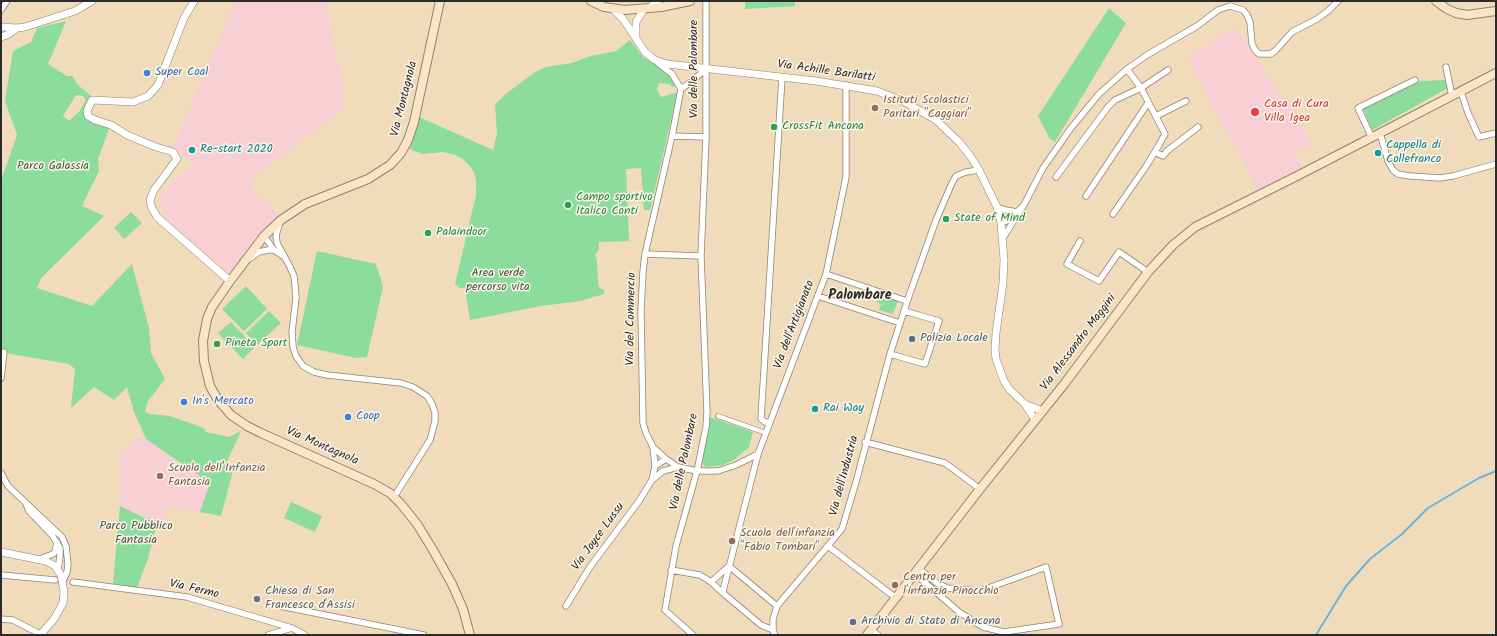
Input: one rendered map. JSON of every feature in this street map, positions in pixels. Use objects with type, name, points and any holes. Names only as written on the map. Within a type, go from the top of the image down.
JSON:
[{"type":"main road","name":"Via Montagnola","points":[[440,1],[414,122],[408,140],[401,153],[390,165],[368,179],[305,204],[281,220],[264,236],[230,281],[210,313],[204,329],[203,341],[206,374],[210,386],[218,400],[231,415],[247,426],[369,481],[394,497],[417,524],[447,574],[463,609],[470,635]]},
{"type":"main road","points":[[591,1],[613,9],[635,10],[690,1]]},
{"type":"main road","points":[[1436,1],[1447,9],[1456,13],[1467,15],[1496,10]]},
{"type":"main road","name":"Via Alessandro Maggini","points":[[872,633],[896,598],[1091,349],[1148,272],[1173,245],[1195,227],[1372,138],[1496,73]]},
{"type":"street","points":[[1,10],[7,1]]},
{"type":"street","points":[[1,38],[3,33],[1,27],[17,28],[75,11],[92,1]]},
{"type":"street","points":[[194,1],[184,18],[158,86],[148,96],[133,102],[92,100],[87,111],[88,116],[94,120],[111,124],[127,135],[156,147],[173,152],[177,159],[154,190],[150,200],[151,206],[157,217],[230,281]]},
{"type":"street","points":[[636,36],[636,22],[646,8],[658,1]]},
{"type":"street","name":"Via delle Palombare","points":[[693,635],[665,610],[676,546],[697,471],[706,427],[707,412],[701,256],[706,137],[706,1]]},
{"type":"street","points":[[1003,238],[1023,206],[1043,168],[1071,128],[1099,94],[1127,69],[1147,55],[1197,26],[1218,10],[1230,6],[1243,10],[1248,15],[1252,44],[1259,54],[1271,54],[1292,32],[1317,19],[1338,1]]},
{"type":"street","points":[[613,9],[636,36],[645,52],[672,74],[681,89],[707,68]]},
{"type":"street","points":[[1,38],[17,28]]},
{"type":"street","name":"Via Achille Barilatti","points":[[655,60],[667,64],[846,85],[877,91],[893,96],[918,108],[936,120],[959,142],[979,170],[997,207],[1003,238],[1003,283],[996,339],[996,359],[1004,381],[1010,390],[1025,404],[1035,420]]},
{"type":"street","points":[[1446,66],[1452,96]]},
{"type":"street","points":[[1113,214],[1159,146],[1165,134],[1141,88],[1127,69]]},
{"type":"street","points":[[1056,177],[1108,106],[1115,100],[1141,88],[1168,70]]},
{"type":"street","points":[[770,422],[765,422],[760,419],[782,77]]},
{"type":"street","points":[[1372,138],[1358,108],[1415,80]]},
{"type":"street","points":[[691,82],[707,81]]},
{"type":"street","name":"Via dell'Artigianato","points":[[723,593],[758,454],[826,274],[846,177],[846,85]]},
{"type":"street","name":"Via del Commercio","points":[[681,89],[672,136],[645,254],[641,310],[643,423],[653,447],[666,459],[678,467],[697,471],[724,470],[758,454]]},
{"type":"street","points":[[1461,92],[1468,113],[1479,137],[1496,133]]},
{"type":"street","points":[[1156,116],[1186,101]]},
{"type":"street","points":[[1086,196],[1148,103]]},
{"type":"street","points":[[1154,152],[1163,156],[1167,151],[1198,128]]},
{"type":"street","points":[[1380,133],[1388,161],[1393,170],[1398,174],[1440,178],[1453,176],[1496,164]]},
{"type":"street","points":[[672,136],[706,137]]},
{"type":"street","points":[[1159,146],[1167,151]]},
{"type":"street","name":"Via dell'Industria","points":[[778,606],[842,529],[890,354],[936,220],[956,176],[966,172],[979,170]]},
{"type":"street","points":[[997,207],[1018,212]]},
{"type":"street","points":[[1001,223],[1007,216],[1018,212]]},
{"type":"street","points":[[281,220],[276,236],[277,243],[294,276],[296,298],[292,332],[293,347],[296,356],[303,366],[314,372],[327,375],[401,383],[414,387],[427,396],[432,404],[435,412],[435,421],[430,440],[394,497]]},
{"type":"street","points":[[264,236],[271,238],[277,243]]},
{"type":"street","points":[[264,236],[274,250],[283,256]]},
{"type":"street","points":[[1080,241],[1067,264],[1099,281],[1119,252],[1148,272]]},
{"type":"street","points":[[245,261],[260,252],[274,250]]},
{"type":"street","points":[[645,254],[701,256]]},
{"type":"street","points":[[826,274],[907,301]]},
{"type":"street","points":[[818,296],[900,323]]},
{"type":"street","points":[[890,354],[925,364],[939,321],[904,311]]},
{"type":"street","points":[[1,378],[4,352]]},
{"type":"street","name":"Via Achille Barilatti","points":[[1025,404],[1042,411]]},
{"type":"street","points":[[718,416],[766,433]]},
{"type":"street","points":[[865,442],[945,463],[980,489]]},
{"type":"street","name":"Via Joyce Lussu","points":[[652,480],[655,466],[653,447]]},
{"type":"street","points":[[655,466],[666,459]]},
{"type":"street","points":[[663,471],[666,459]]},
{"type":"street","name":"Via Joyce Lussu","points":[[566,606],[590,567],[639,501],[652,480],[663,471],[678,467]]},
{"type":"street","points":[[1,473],[8,486],[62,537],[66,546],[68,572],[63,581]]},
{"type":"street","points":[[25,502],[29,511],[52,535],[60,548],[58,570]]},
{"type":"street","points":[[39,559],[53,554],[55,552],[57,542]]},
{"type":"street","points":[[828,546],[896,598]]},
{"type":"street","points":[[1,552],[39,559],[51,564],[58,570],[63,581],[64,598],[61,609],[41,635],[13,620],[1,619]]},
{"type":"street","points":[[58,570],[63,568],[67,553]]},
{"type":"street","points":[[710,582],[729,566],[778,606],[773,619],[774,632]]},
{"type":"street","points":[[1046,567],[1059,624],[1004,632],[983,626],[959,612],[917,571],[947,588],[980,591],[1046,567]]},
{"type":"street","points":[[671,570],[700,575],[761,625],[774,632]]},
{"type":"street","points":[[1,575],[55,580]]},
{"type":"street","name":"Via Fermo","points":[[73,582],[186,597],[292,628],[305,635]]},
{"type":"street","points":[[941,596],[947,588]]},
{"type":"street","points":[[280,606],[424,635]]},
{"type":"street","points":[[268,635],[292,628]]},
{"type":"shaded area","points":[[235,1],[326,1],[333,44],[344,89],[345,108],[254,176],[252,191],[280,216],[271,223],[230,273],[177,230],[164,216],[160,201],[161,193],[193,165],[174,146]]},
{"type":"shaded area","name":"Casa di Cura Villa Igea","points":[[1233,28],[1246,42],[1275,87],[1292,107],[1311,144],[1295,152],[1303,168],[1258,191],[1188,58]]},
{"type":"shaded area","name":"Scuola dell’Infanzia Fantasia","points":[[132,438],[146,439],[211,483],[200,512],[167,506],[162,526],[120,506],[120,456],[131,446]]},
{"type":"green space","points":[[745,1],[795,1],[795,6],[745,9]]},
{"type":"green space","points":[[1109,8],[1126,23],[1055,142],[1050,139],[1038,116]]},
{"type":"green space","name":"Parco Galassia","points":[[66,21],[48,64],[67,76],[72,76],[78,85],[91,96],[87,101],[84,112],[110,126],[98,159],[99,171],[82,206],[104,216],[41,278],[37,288],[92,306],[132,264],[149,328],[151,353],[165,379],[148,401],[145,411],[149,414],[170,416],[204,428],[206,432],[229,437],[241,431],[226,464],[233,471],[221,516],[200,512],[210,483],[146,439],[134,412],[127,387],[114,400],[94,387],[71,408],[75,369],[69,364],[6,353],[1,349],[1,181],[17,135],[5,101],[13,51],[31,42],[37,28]],"holes":[[[76,95],[83,96],[86,100],[79,112],[69,121],[63,116]]]},
{"type":"green space","name":"Area verde percorso vita","points":[[630,40],[643,57],[663,69],[674,81],[676,86],[672,87],[670,84],[659,83],[657,90],[661,97],[675,93],[677,95],[650,210],[644,210],[641,168],[626,169],[629,241],[599,242],[599,249],[595,255],[597,261],[598,283],[599,287],[604,290],[604,294],[580,301],[541,306],[470,320],[465,288],[459,288],[455,284],[476,195],[476,180],[474,172],[463,159],[455,155],[443,152],[423,154],[410,149],[419,117],[493,150],[497,133],[495,104],[507,93],[535,72],[546,67],[572,63],[587,57],[616,51]]},
{"type":"green space","points":[[1447,80],[1448,88],[1372,130],[1363,109],[1419,81]]},
{"type":"green space","points":[[131,212],[142,223],[124,239],[114,228]]},
{"type":"green space","points":[[317,251],[376,264],[383,287],[367,357],[356,358],[297,345]]},
{"type":"green space","points":[[246,286],[267,309],[244,331],[222,309]]},
{"type":"green space","points":[[879,295],[898,301],[893,314],[879,310],[881,304],[877,302]]},
{"type":"green space","points":[[269,311],[281,323],[257,345],[246,333]]},
{"type":"green space","points":[[231,322],[255,347],[243,359],[218,333]]},
{"type":"green space","points":[[710,417],[753,432],[749,447],[735,459],[723,465],[706,467],[702,462]]},
{"type":"green space","points":[[291,502],[322,516],[315,532],[284,518]]},
{"type":"green space","name":"Parco Pubblico Fantasia","points":[[120,506],[157,524],[148,558],[137,588],[113,584]]},
{"type":"waterway","points":[[1316,635],[1346,586],[1370,559],[1402,534],[1428,508],[1479,478],[1496,471]]},
{"type":"place","name":"Super Coal","points":[[147,73]]},
{"type":"place","name":"Istituti Scolastici Paritari \"Caggiari\"","points":[[875,108]]},
{"type":"place","name":"Casa di Cura Villa Igea","points":[[1255,112]]},
{"type":"place","name":"CrossFit Ancona","points":[[774,127]]},
{"type":"place","name":"Re-start 2020","points":[[192,150]]},
{"type":"place","name":"Cappella di Collefranco","points":[[1378,153]]},
{"type":"place","name":"Campo sportivo Italico Conti","points":[[568,205]]},
{"type":"place","name":"State of Mind","points":[[946,219]]},
{"type":"place","name":"Palaindoor","points":[[428,233]]},
{"type":"place","name":"Polizia Locale","points":[[912,339]]},
{"type":"place","name":"Pineta Sport","points":[[217,344]]},
{"type":"place","name":"In's Mercato","points":[[184,402]]},
{"type":"place","name":"Rai Way","points":[[815,409]]},
{"type":"place","name":"Coop","points":[[348,417]]},
{"type":"place","name":"Scuola dell’Infanzia Fantasia","points":[[160,476]]},
{"type":"place","name":"Scuola dell'infanzia \"Fabio Tombari\"","points":[[732,541]]},
{"type":"place","name":"Centro per l'infanzia Pinocchio","points":[[895,585]]},
{"type":"place","name":"Chiesa di San Francesco d'Assisi","points":[[257,599]]},
{"type":"place","name":"Archivio di Stato di Ancona","points":[[853,622]]},
{"type":"district","name":"Palombare","points":[[860,297]]}]
